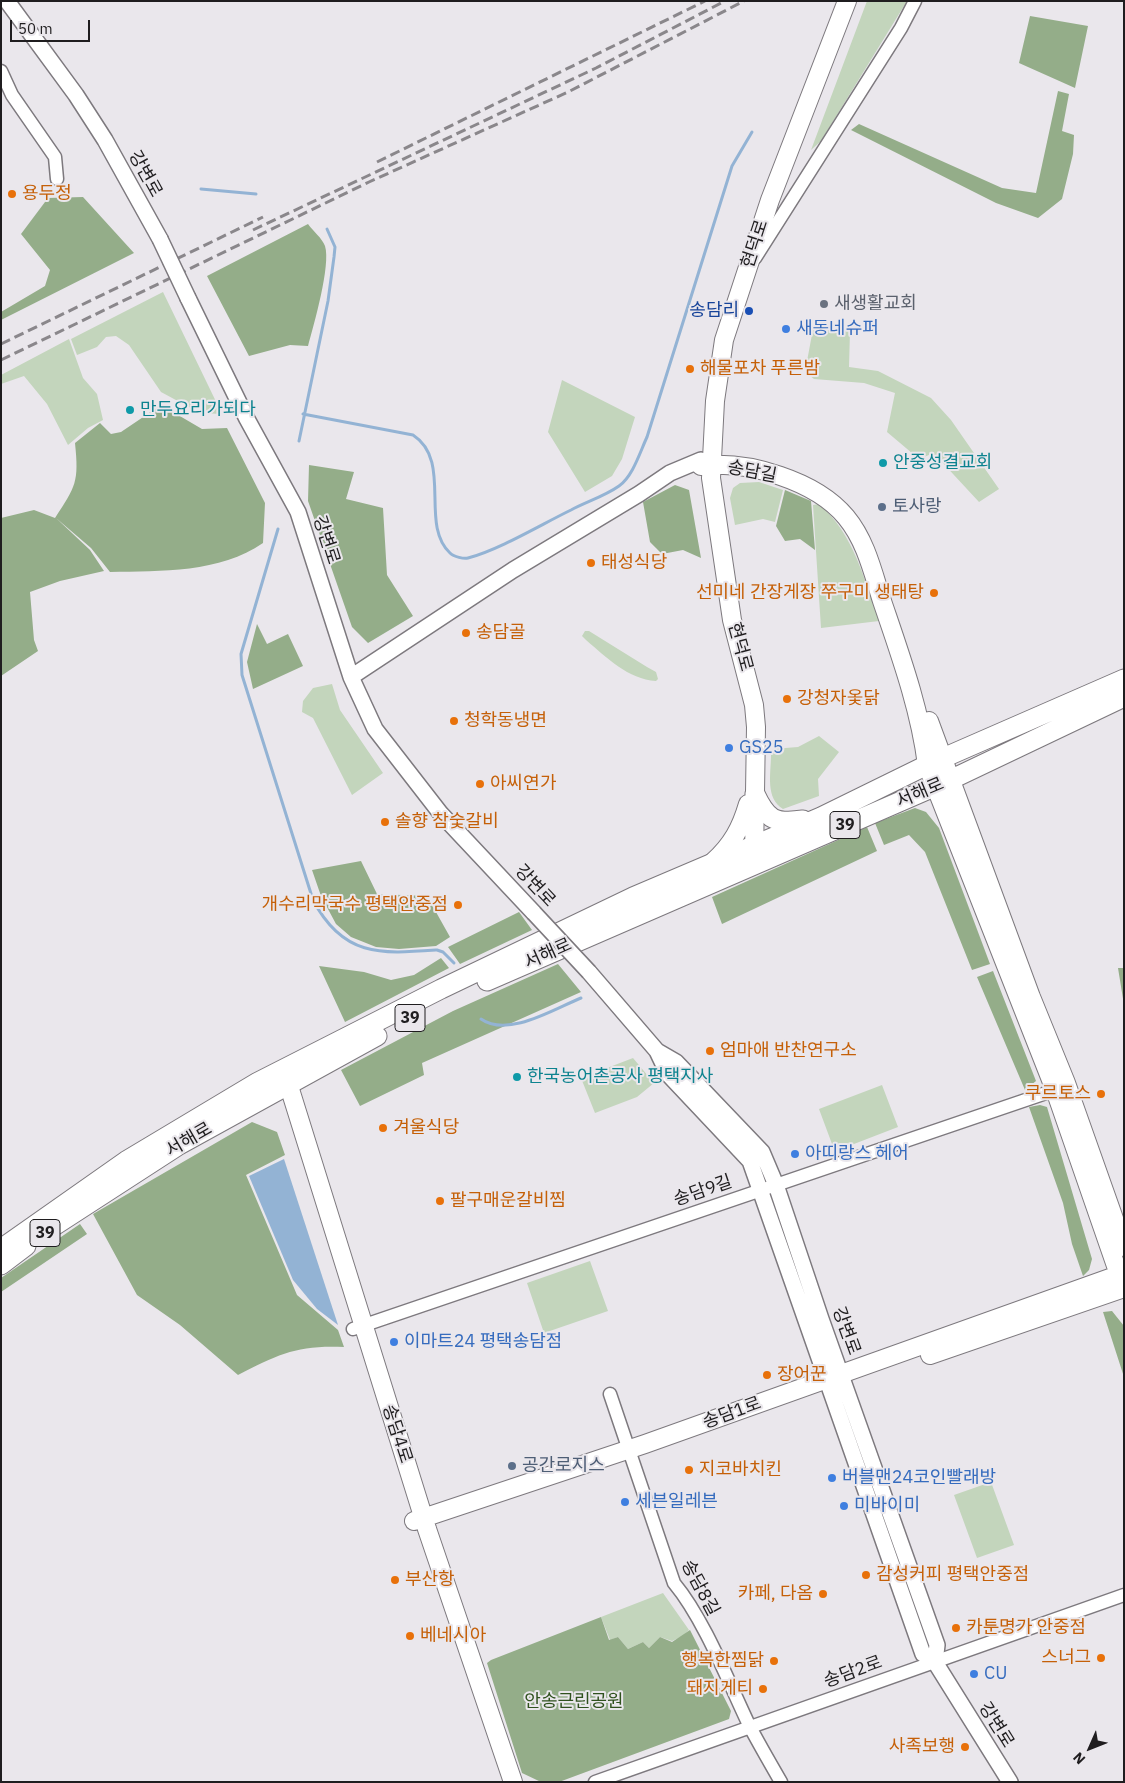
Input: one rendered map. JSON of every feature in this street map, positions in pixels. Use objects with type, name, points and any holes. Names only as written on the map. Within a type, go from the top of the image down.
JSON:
[{"type":"main road","name":"현덕로","points":[[752,799],[745,705],[729,630],[706,463],[724,340],[746,271],[847,1]]},
{"type":"main road","name":"현덕로","points":[[706,463],[714,502],[732,620],[752,693],[756,727],[750,856]]},
{"type":"main road","name":"송담길","points":[[706,463],[751,470],[801,483]]},
{"type":"main road","points":[[706,463],[764,465],[793,473],[825,491],[840,504],[865,539],[878,570],[935,738],[936,761],[943,782],[1123,1282]]},
{"type":"main road","points":[[714,502],[724,481],[740,471],[751,470]]},
{"type":"main road","name":"서해로","points":[[801,483],[835,506],[847,518],[861,542],[904,670],[924,742],[936,761]]},
{"type":"main road","name":"서해로","points":[[1,1265],[57,1224],[154,1160],[283,1086],[444,1000],[750,856],[821,817],[936,761],[1124,679]]},
{"type":"main road","name":"서해로","points":[[1,1249],[126,1161],[258,1082],[520,951],[632,897],[712,863],[750,856],[943,782],[1124,697]]},
{"type":"main road","points":[[943,782],[1066,1083],[1124,1248]]},
{"type":"main road","points":[[712,863],[724,852],[738,832],[752,799],[766,814],[776,821],[788,822],[821,817]]},
{"type":"main road","name":"송담4로","points":[[283,1086],[420,1525],[505,1782]]},
{"type":"main road","name":"송담1로","points":[[420,1525],[630,1455],[1123,1282]]},
{"type":"main road","name":"송담4로","points":[[420,1525],[514,1782]]},
{"type":"street","name":"강변로","points":[[7,1],[76,95],[105,140],[160,239],[247,419],[298,512],[351,677],[375,729],[414,781],[589,972],[657,1051],[676,1062],[762,1152],[769,1187],[836,1382],[923,1654],[935,1662],[1010,1782]]},
{"type":"street","points":[[746,271],[901,28],[915,1]]},
{"type":"street","points":[[1,71],[12,95],[55,158],[57,180]]},
{"type":"street","points":[[351,677],[513,570],[640,494],[670,473],[706,463]]},
{"type":"street","name":"송담9길","points":[[358,1327],[1054,1090]]},
{"type":"street","points":[[610,1394],[630,1455]]},
{"type":"street","name":"송담8길","points":[[630,1455],[674,1583],[682,1593],[717,1656],[750,1727],[781,1782]]},
{"type":"street","name":"송담2로","points":[[595,1782],[1124,1596]]},
{"type":"green space","points":[[867,1],[907,1],[821,141],[811,150]]},
{"type":"green space","points":[[1030,16],[1088,26],[1075,88],[1019,63]]},
{"type":"green space","points":[[1058,91],[1069,94],[1062,131],[1074,135],[1073,154],[1062,199],[1038,218],[996,203],[851,130],[859,124],[1002,188],[1036,193]]},
{"type":"green space","points":[[83,197],[134,253],[1,320],[1,312],[45,286],[50,270],[21,234],[48,198]]},
{"type":"green space","points":[[308,224],[324,243],[326,267],[308,346],[290,345],[249,356],[207,276]]},
{"type":"green space","points":[[163,292],[222,414],[200,413],[161,392],[129,345],[116,336],[106,337],[97,347],[77,355],[71,339]]},
{"type":"green space","points":[[813,329],[850,331],[849,367],[878,371],[931,398],[951,420],[999,489],[979,502],[941,461],[929,455],[919,459],[887,432],[895,393],[864,383],[814,379],[805,372]]},
{"type":"green space","points":[[69,339],[83,378],[97,394],[103,420],[88,428],[68,445],[47,404],[24,376],[1,384],[1,375]]},
{"type":"green space","points":[[562,380],[635,417],[622,459],[612,476],[585,492],[548,432]]},
{"type":"green space","points":[[161,405],[202,429],[227,428],[265,503],[263,543],[246,553],[209,565],[169,570],[110,572],[91,548],[56,518],[90,550],[104,571],[60,581],[30,592],[34,640],[38,651],[1,676],[1,518],[34,510],[55,518],[68,498],[74,483],[77,467],[75,443],[100,423],[111,434],[121,432]]},
{"type":"green space","points":[[309,465],[354,472],[346,499],[383,508],[387,575],[413,616],[368,643],[352,627],[308,501]]},
{"type":"green space","points":[[759,482],[783,490],[775,522],[763,519],[735,525],[730,498],[733,488],[740,483]]},
{"type":"green space","points":[[675,485],[689,490],[701,558],[683,550],[662,554],[650,542],[643,502]]},
{"type":"green space","points":[[785,490],[811,501],[815,550],[800,539],[785,541],[776,526]]},
{"type":"green space","points":[[819,504],[841,529],[849,543],[863,573],[879,621],[821,628],[813,505]]},
{"type":"green space","points":[[257,624],[267,644],[288,634],[303,666],[253,689],[247,662]]},
{"type":"green space","points":[[585,631],[589,631],[656,672],[658,679],[656,681],[646,679],[627,672],[602,654],[582,636]]},
{"type":"green space","points":[[332,684],[340,710],[383,773],[352,795],[313,718],[302,712],[303,701],[313,688]]},
{"type":"green space","points":[[819,736],[839,752],[818,779],[819,796],[783,809],[777,804],[771,792],[770,770],[773,749],[798,747]]},
{"type":"green space","points":[[915,808],[926,812],[939,828],[990,964],[972,970],[925,852],[909,835],[884,845],[875,823]]},
{"type":"green space","points":[[867,827],[877,851],[722,924],[712,897]]},
{"type":"green space","points":[[361,861],[377,894],[427,896],[450,937],[436,946],[399,949],[376,947],[351,937],[336,924],[321,896],[312,870]]},
{"type":"green space","points":[[519,912],[532,930],[460,964],[448,947]]},
{"type":"green space","points":[[441,958],[449,968],[345,1022],[319,966],[364,972],[391,980],[414,975]]},
{"type":"green space","points":[[558,964],[581,992],[422,1063],[424,1075],[360,1106],[341,1070],[453,1011]]},
{"type":"green space","points":[[1118,968],[1124,968],[1124,1005]]},
{"type":"green space","points":[[993,971],[1036,1081],[1025,1090],[977,977]]},
{"type":"green space","points":[[633,1058],[654,1083],[637,1097],[595,1113],[581,1078]]},
{"type":"green space","points":[[882,1085],[898,1127],[841,1149],[832,1144],[819,1109]]},
{"type":"green space","points":[[1040,1105],[1047,1107],[1092,1259],[1089,1270],[1083,1276],[1072,1244],[1063,1203],[1029,1107]]},
{"type":"green space","points":[[252,1122],[277,1132],[285,1155],[246,1175],[297,1295],[338,1330],[344,1347],[301,1349],[289,1352],[265,1361],[238,1375],[180,1325],[137,1295],[93,1214]]},
{"type":"green space","points":[[80,1224],[87,1234],[1,1292],[1,1278]]},
{"type":"green space","points":[[590,1261],[608,1311],[544,1333],[527,1283]]},
{"type":"green space","points":[[1112,1311],[1124,1326],[1124,1377],[1103,1312]]},
{"type":"green space","points":[[991,1482],[1014,1545],[977,1558],[954,1495]]},
{"type":"green space","points":[[899,1554],[930,1647],[928,1648],[895,1556]]},
{"type":"green space","name":"안송근린공원","points":[[663,1593],[689,1630],[683,1636],[672,1641],[660,1637],[649,1648],[643,1642],[628,1649],[618,1637],[610,1640],[601,1617]]},
{"type":"green space","name":"안송근린공원","points":[[601,1617],[609,1640],[618,1637],[628,1649],[643,1642],[649,1648],[660,1637],[672,1642],[690,1630],[731,1711],[729,1719],[559,1782],[541,1782],[522,1773],[487,1663]]},
{"type":"water","points":[[284,1159],[338,1325],[317,1309],[293,1280],[249,1176]]},
{"type":"waterway","points":[[303,414],[413,435],[425,446],[431,460],[434,476],[437,526],[441,541],[454,556],[468,558],[493,549],[614,490],[628,476],[647,437],[732,166],[752,132]]},
{"type":"waterway","points":[[201,189],[256,194]]},
{"type":"waterway","points":[[299,441],[328,301],[334,257],[335,247],[327,229]]},
{"type":"waterway","points":[[278,529],[241,654],[242,675],[313,900],[325,919],[350,942],[365,948],[381,951],[437,950],[443,952],[454,963]]},
{"type":"waterway","points":[[481,1019],[492,1024],[517,1024],[531,1020],[581,998]]},
{"type":"railway","points":[[377,162],[705,1]]},
{"type":"railway","points":[[253,230],[596,68],[725,1]]},
{"type":"railway","points":[[1,360],[369,182],[568,92],[744,1]]},
{"type":"railway","points":[[1,344],[263,217]]},
{"type":"place","name":"용두정","points":[[12,194]]},
{"type":"place","name":"새생활교회","points":[[824,304]]},
{"type":"place","name":"송담리","points":[[749,311]]},
{"type":"place","name":"새동네슈퍼","points":[[786,329]]},
{"type":"place","name":"해물포차 푸른밤","points":[[690,369]]},
{"type":"place","name":"만두요리가되다","points":[[130,410]]},
{"type":"place","name":"안중성결교회","points":[[883,463]]},
{"type":"place","name":"토사랑","points":[[882,507]]},
{"type":"place","name":"태성식당","points":[[591,563]]},
{"type":"place","name":"선미네 간장게장 쭈구미 생태탕","points":[[934,593]]},
{"type":"place","name":"송담골","points":[[466,633]]},
{"type":"place","name":"강청자옻닭","points":[[787,699]]},
{"type":"place","name":"청학동냉면","points":[[454,721]]},
{"type":"place","name":"GS25","points":[[729,748]]},
{"type":"place","name":"아씨연가","points":[[480,784]]},
{"type":"place","name":"솔향 참숯갈비","points":[[385,822]]},
{"type":"place","name":"개수리막국수 평택안중점","points":[[458,905]]},
{"type":"place","name":"엄마애 반찬연구소","points":[[710,1051]]},
{"type":"place","name":"한국농어촌공사 평택지사","points":[[517,1077]]},
{"type":"place","name":"쿠르토스","points":[[1101,1094]]},
{"type":"place","name":"겨울식당","points":[[383,1128]]},
{"type":"place","name":"아띠랑스 헤어","points":[[795,1154]]},
{"type":"place","name":"팔구매운갈비찜","points":[[440,1201]]},
{"type":"place","name":"이마트24 평택송담점","points":[[394,1342]]},
{"type":"place","name":"장어꾼","points":[[767,1375]]},
{"type":"place","name":"공간로지스","points":[[512,1466]]},
{"type":"place","name":"지코바치킨","points":[[689,1470]]},
{"type":"place","name":"버블맨24코인빨래방","points":[[832,1478]]},
{"type":"place","name":"세븐일레븐","points":[[625,1502]]},
{"type":"place","name":"미바이미","points":[[844,1506]]},
{"type":"place","name":"감성커피 평택안중점","points":[[866,1575]]},
{"type":"place","name":"부산항","points":[[395,1580]]},
{"type":"place","name":"카페, 다옴","points":[[823,1594]]},
{"type":"place","name":"카툰명가 안중점","points":[[956,1628]]},
{"type":"place","name":"베네시아","points":[[410,1636]]},
{"type":"place","name":"스너그","points":[[1101,1658]]},
{"type":"place","name":"행복한찜닭","points":[[774,1661]]},
{"type":"place","name":"CU","points":[[974,1674]]},
{"type":"place","name":"돼지게티","points":[[763,1689]]},
{"type":"place","name":"사족보행","points":[[965,1747]]}]
